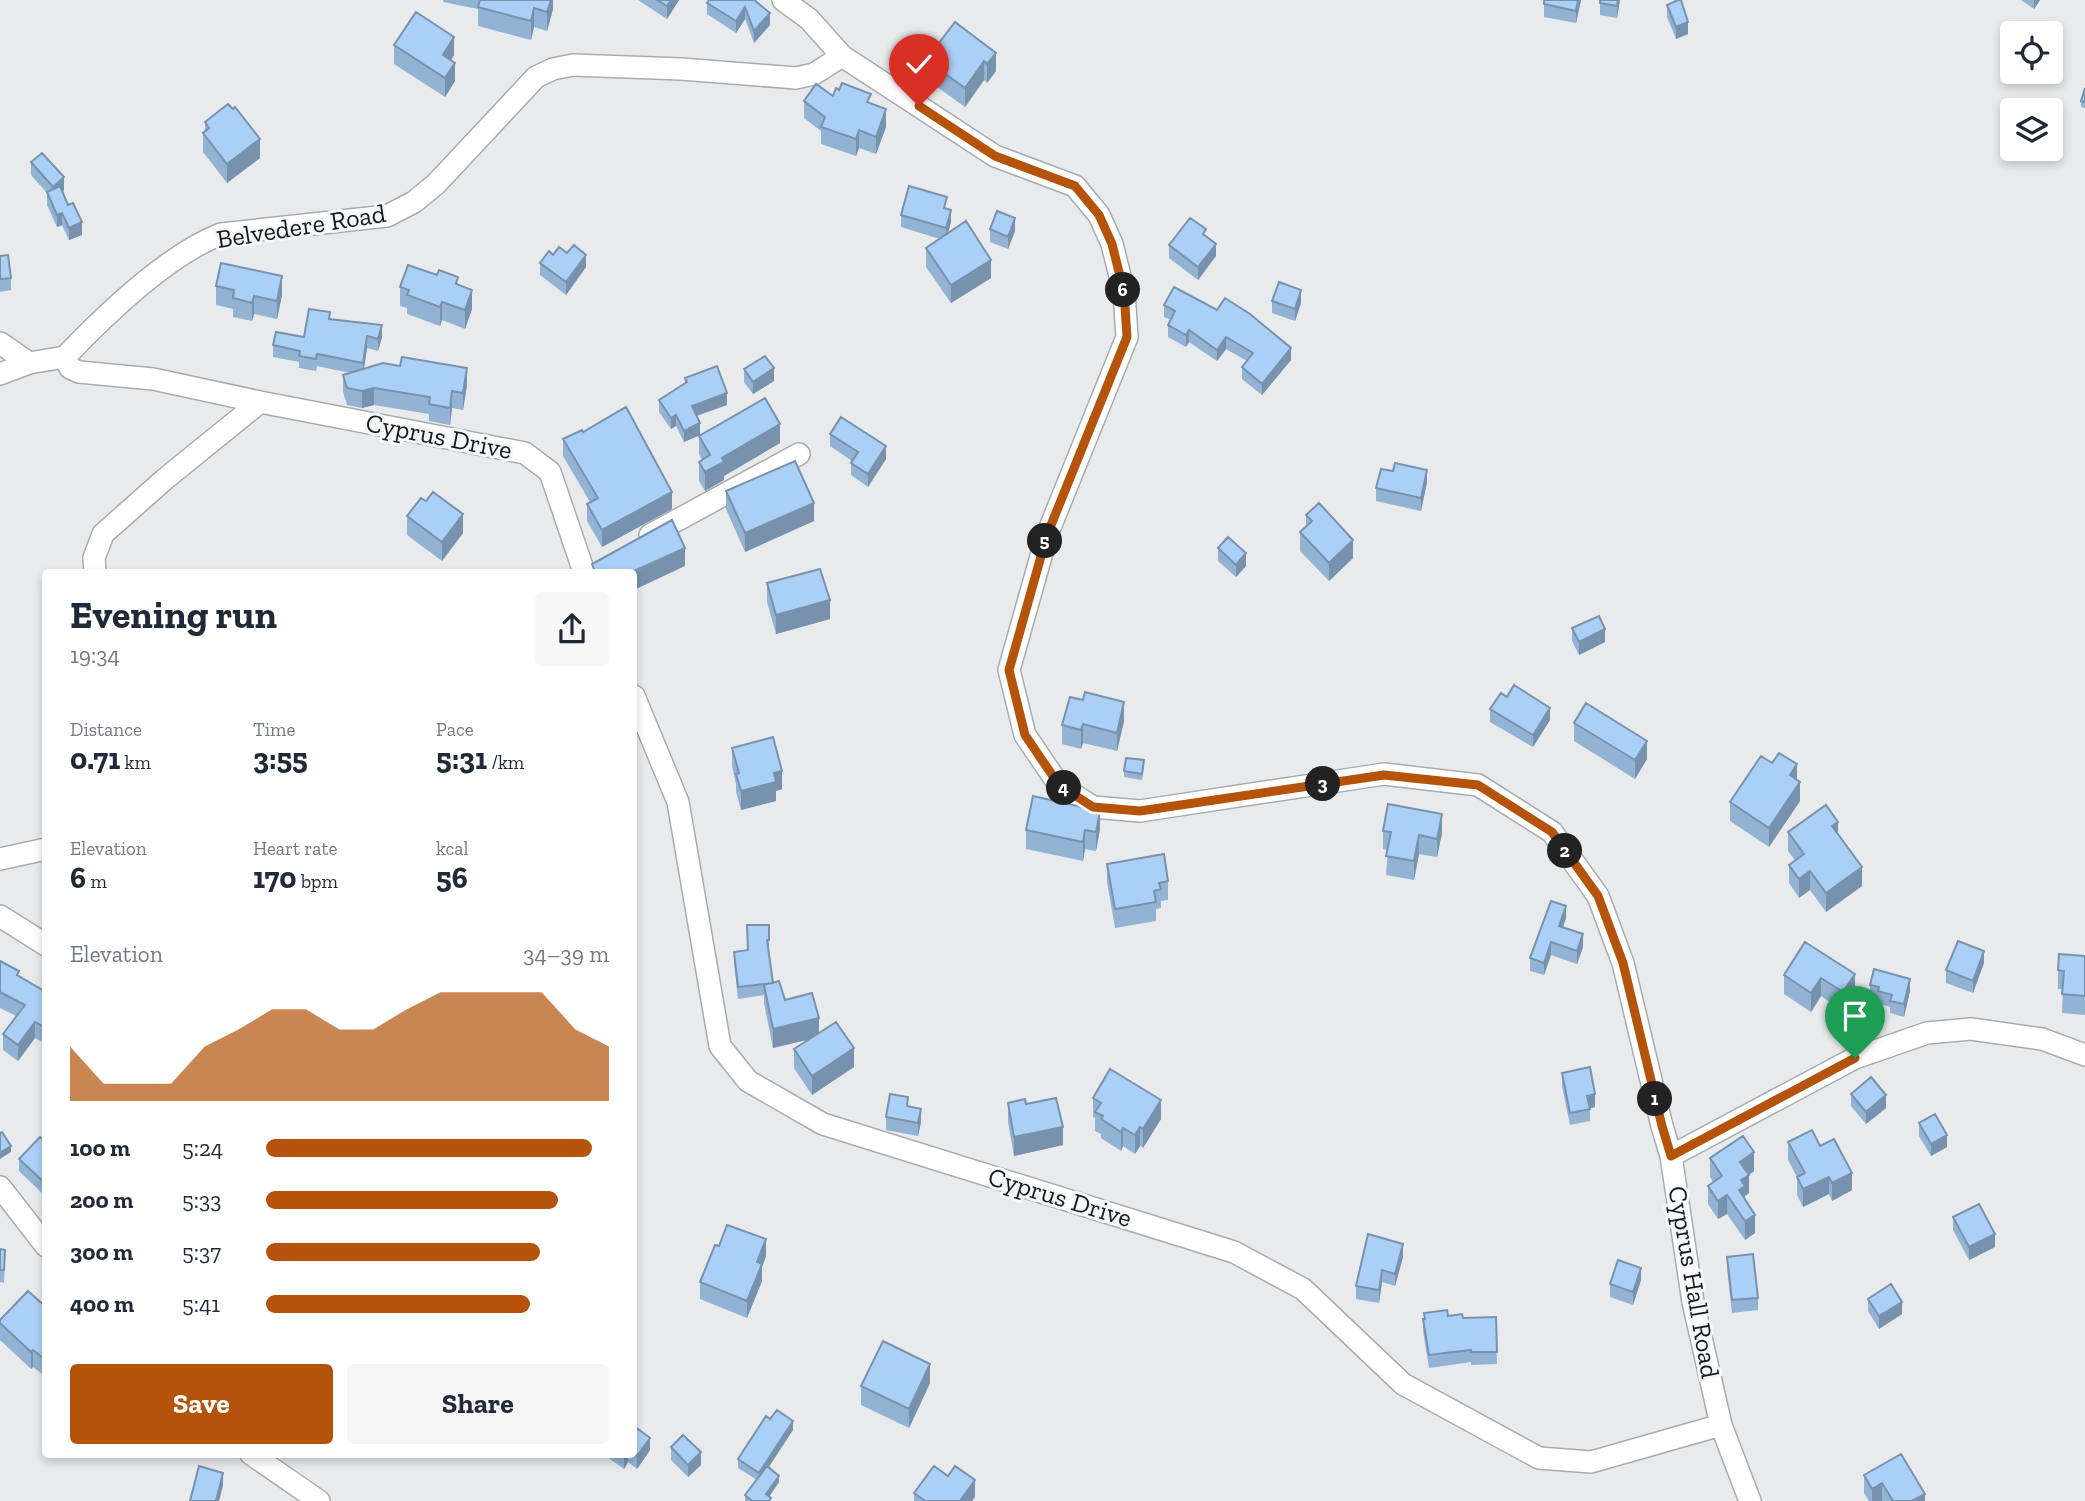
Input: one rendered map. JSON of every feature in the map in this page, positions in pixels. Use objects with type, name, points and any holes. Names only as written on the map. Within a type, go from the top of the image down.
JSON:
[{"type":"street","points":[[783,0],[809,19],[842,56]]},
{"type":"street","name":"Belvedere Road","points":[[65,357],[147,280],[205,240],[221,234],[387,216],[414,202],[436,184],[536,77],[553,69],[573,65],[613,66],[796,78],[814,74],[842,56]]},
{"type":"street","name":"Cyprus Hall Road","points":[[842,56],[995,156],[1075,186],[1099,215],[1112,244],[1124,292],[1127,337],[1047,535],[1009,670],[1025,735],[1059,785],[1093,807],[1140,811],[1384,775],[1478,785],[1552,832],[1598,896],[1623,963],[1671,1156],[1693,1303],[1721,1425],[1746,1494]]},
{"type":"street","points":[[0,343],[29,363]]},
{"type":"street","points":[[0,374],[29,363],[65,357],[70,368],[79,372],[153,379],[260,402]]},
{"type":"street","points":[[95,569],[94,558],[103,534],[165,479],[260,402]]},
{"type":"street","name":"Cyprus Drive","points":[[260,402],[525,453],[550,472],[583,569]]},
{"type":"street","points":[[631,545],[799,454]]},
{"type":"street","points":[[589,569],[607,559]]},
{"type":"street","name":"Cyprus Drive","points":[[637,703],[678,802],[720,1046],[748,1081],[823,1124],[1234,1251],[1303,1289],[1403,1384],[1539,1458],[1591,1462],[1721,1425]]},
{"type":"street","points":[[0,859],[42,850]]},
{"type":"street","points":[[0,916],[42,942]]},
{"type":"street","points":[[1671,1156],[1855,1058],[1927,1033],[1971,1029],[2030,1037],[2085,1055]]},
{"type":"street","points":[[0,1187],[42,1241]]},
{"type":"street","points":[[257,1458],[319,1501]]},
{"type":"street","points":[[1746,1494],[1768,1501]]},
{"type":"building","points":[[480,0],[551,0],[547,12],[534,8],[531,21],[478,7]]},
{"type":"building","points":[[657,0],[671,0],[667,6]]},
{"type":"building","points":[[709,0],[754,0],[770,13],[754,31],[745,7],[736,21],[707,3]]},
{"type":"building","points":[[1544,0],[1578,0],[1576,11],[1544,4]]},
{"type":"building","points":[[1600,0],[1618,0],[1617,6],[1600,3]]},
{"type":"building","points":[[1681,0],[1688,22],[1676,27],[1667,5]]},
{"type":"building","points":[[416,12],[454,37],[443,55],[455,63],[445,78],[394,45]]},
{"type":"building","points":[[955,22],[996,53],[987,64],[984,61],[965,88],[926,60]]},
{"type":"building","points":[[842,83],[871,94],[867,102],[886,109],[876,137],[859,130],[856,139],[821,127],[825,117],[804,101],[816,84],[833,96]]},
{"type":"building","points":[[228,104],[233,109],[235,107],[260,139],[227,164],[203,133],[209,128],[205,122]]},
{"type":"building","points":[[42,153],[64,177],[53,187],[31,162]]},
{"type":"building","points":[[60,186],[68,205],[73,203],[82,222],[69,228],[62,213],[57,215],[47,192]]},
{"type":"building","points":[[909,186],[947,197],[944,208],[951,210],[946,228],[901,215]]},
{"type":"building","points":[[997,211],[1015,218],[1008,237],[990,229]]},
{"type":"building","points":[[1190,218],[1206,229],[1203,234],[1216,244],[1198,267],[1169,245]]},
{"type":"building","points":[[966,221],[991,260],[951,285],[926,248]]},
{"type":"building","points":[[574,245],[586,255],[566,282],[540,263],[549,251],[553,255],[559,247],[567,253]]},
{"type":"building","points":[[8,255],[11,278],[0,279],[0,256]]},
{"type":"building","points":[[221,263],[282,276],[277,301],[254,296],[252,303],[233,298],[234,290],[216,286]]},
{"type":"building","points":[[408,265],[437,275],[439,270],[458,277],[456,284],[472,290],[465,310],[442,302],[440,307],[407,295],[409,290],[400,287]]},
{"type":"building","points":[[1279,282],[1301,290],[1295,309],[1272,301]]},
{"type":"building","points":[[1174,287],[1217,310],[1225,298],[1250,314],[1291,348],[1262,384],[1242,367],[1253,353],[1226,337],[1217,350],[1189,330],[1186,335],[1168,325],[1175,311],[1164,305]]},
{"type":"building","points":[[309,309],[330,312],[329,319],[382,325],[378,339],[367,336],[363,363],[317,354],[316,359],[299,356],[300,351],[273,345],[276,332],[304,337]]},
{"type":"building","points":[[765,356],[774,368],[753,382],[744,369]]},
{"type":"building","points":[[402,357],[467,368],[463,393],[452,391],[450,408],[429,404],[430,397],[374,388],[362,391],[347,388],[343,375],[383,363],[400,366]]},
{"type":"building","points":[[717,366],[727,393],[692,406],[700,423],[684,431],[676,415],[671,418],[659,400],[687,382],[685,378]]},
{"type":"building","points":[[765,398],[780,424],[722,458],[724,462],[705,472],[699,462],[710,455],[699,436]]},
{"type":"building","points":[[626,407],[672,492],[602,530],[587,504],[598,498],[563,439],[582,430],[583,432]]},
{"type":"building","points":[[841,417],[886,446],[868,474],[851,463],[858,452],[830,434]]},
{"type":"building","points":[[795,461],[814,503],[745,533],[726,491]]},
{"type":"building","points":[[1395,463],[1427,470],[1421,498],[1376,488],[1381,469],[1393,471]]},
{"type":"building","points":[[433,492],[463,514],[442,542],[407,516],[421,498],[426,501]]},
{"type":"building","points":[[1319,503],[1353,540],[1329,563],[1300,532],[1312,521],[1306,515]]},
{"type":"building","points":[[672,520],[685,548],[637,570],[594,569],[592,564]]},
{"type":"building","points":[[1228,537],[1246,553],[1236,565],[1218,548]]},
{"type":"building","points":[[820,569],[830,600],[776,615],[767,583]]},
{"type":"building","points":[[1599,616],[1605,629],[1579,642],[1572,628]]},
{"type":"building","points":[[1514,685],[1550,708],[1533,735],[1490,709],[1501,693],[1507,697]]},
{"type":"building","points":[[1085,692],[1124,702],[1117,733],[1083,724],[1081,730],[1062,725],[1070,697],[1083,700]]},
{"type":"building","points":[[1586,703],[1647,741],[1635,760],[1574,723]]},
{"type":"building","points":[[773,737],[782,771],[774,773],[776,782],[741,791],[732,748]]},
{"type":"building","points":[[1779,753],[1797,764],[1790,775],[1800,782],[1769,828],[1730,802],[1761,756],[1772,763]]},
{"type":"building","points":[[1126,758],[1144,760],[1142,774],[1124,771]]},
{"type":"building","points":[[1033,796],[1100,811],[1096,832],[1085,830],[1083,842],[1026,830]]},
{"type":"building","points":[[1388,804],[1442,814],[1437,839],[1419,835],[1414,861],[1386,856],[1391,832],[1383,831]]},
{"type":"building","points":[[1826,805],[1838,822],[1832,826],[1862,867],[1826,893],[1810,871],[1799,879],[1789,865],[1804,854],[1788,832]]},
{"type":"building","points":[[1164,854],[1168,881],[1159,883],[1161,889],[1154,891],[1156,902],[1115,909],[1107,864]]},
{"type":"building","points":[[1551,901],[1566,906],[1559,926],[1583,934],[1577,951],[1551,942],[1544,963],[1530,958]]},
{"type":"building","points":[[747,925],[769,925],[767,940],[773,983],[738,987],[734,952],[748,950]]},
{"type":"building","points":[[1958,941],[1984,951],[1973,981],[1946,970]]},
{"type":"building","points":[[1805,942],[1855,974],[1843,992],[1821,978],[1811,993],[1784,975]]},
{"type":"building","points":[[2059,954],[2085,956],[2085,996],[2062,994],[2064,971],[2058,970]]},
{"type":"building","points":[[0,961],[19,971],[17,975],[42,990],[42,1026],[35,1022],[18,1045],[3,1034],[25,1005],[0,992]]},
{"type":"building","points":[[1874,969],[1910,979],[1904,1004],[1890,1001],[1892,995],[1878,991],[1879,987],[1870,985]]},
{"type":"building","points":[[779,981],[785,1000],[812,993],[819,1018],[773,1029],[764,985]]},
{"type":"building","points":[[836,1022],[854,1048],[812,1076],[794,1049]]},
{"type":"building","points":[[1590,1067],[1595,1094],[1587,1096],[1590,1109],[1570,1113],[1562,1073]]},
{"type":"building","points":[[1110,1069],[1161,1100],[1143,1129],[1140,1127],[1135,1135],[1123,1128],[1121,1132],[1095,1112],[1101,1103],[1093,1098]]},
{"type":"building","points":[[1871,1077],[1886,1095],[1866,1112],[1851,1094]]},
{"type":"building","points":[[890,1094],[908,1097],[907,1106],[921,1109],[918,1123],[886,1117]]},
{"type":"building","points":[[1056,1098],[1063,1127],[1014,1137],[1008,1103],[1025,1099],[1026,1104]]},
{"type":"building","points":[[1935,1114],[1947,1135],[1931,1144],[1919,1123]]},
{"type":"building","points":[[1812,1130],[1820,1146],[1834,1139],[1852,1173],[1832,1183],[1829,1177],[1803,1189],[1797,1177],[1805,1173],[1788,1142]]},
{"type":"building","points":[[2,1132],[11,1146],[0,1153],[0,1133]]},
{"type":"building","points":[[1743,1136],[1754,1152],[1740,1162],[1749,1175],[1741,1180],[1745,1186],[1739,1190],[1755,1215],[1745,1221],[1727,1195],[1718,1201],[1708,1186],[1722,1176],[1710,1158]]},
{"type":"building","points":[[40,1137],[42,1139],[42,1180],[19,1159]]},
{"type":"building","points":[[1979,1204],[1995,1234],[1969,1247],[1953,1217]]},
{"type":"building","points":[[727,1225],[766,1239],[757,1262],[762,1264],[747,1301],[700,1282],[715,1245],[719,1246]]},
{"type":"building","points":[[1368,1234],[1403,1244],[1395,1274],[1382,1270],[1379,1290],[1356,1286]]},
{"type":"building","points":[[0,1249],[5,1250],[4,1270],[0,1270]]},
{"type":"building","points":[[1753,1254],[1758,1298],[1732,1300],[1727,1257]]},
{"type":"building","points":[[1618,1260],[1641,1268],[1633,1292],[1610,1284]]},
{"type":"building","points":[[1891,1284],[1902,1302],[1879,1316],[1868,1299]]},
{"type":"building","points":[[28,1291],[42,1303],[42,1357],[33,1350],[31,1352],[0,1320]]},
{"type":"building","points":[[1447,1310],[1448,1316],[1462,1314],[1463,1318],[1496,1317],[1497,1352],[1471,1350],[1429,1355],[1424,1313]]},
{"type":"building","points":[[883,1341],[930,1364],[909,1409],[861,1386]]},
{"type":"building","points":[[777,1410],[793,1421],[759,1473],[738,1459],[766,1416],[770,1419]]},
{"type":"building","points":[[637,1428],[650,1438],[637,1456]]},
{"type":"building","points":[[683,1435],[701,1452],[688,1465],[671,1447]]},
{"type":"building","points":[[1901,1454],[1925,1494],[1912,1501],[1893,1501],[1882,1483],[1872,1489],[1864,1475]]},
{"type":"building","points":[[199,1466],[223,1473],[216,1501],[190,1501]]},
{"type":"building","points":[[767,1466],[779,1476],[766,1494],[771,1498],[769,1501],[752,1501],[745,1495]]},
{"type":"building","points":[[934,1466],[948,1476],[955,1466],[975,1480],[960,1501],[925,1501],[914,1493]]},
{"type":"route","points":[[919,106],[995,156],[1075,186],[1099,215],[1112,244],[1124,292],[1127,337],[1047,535],[1009,670],[1025,735],[1059,785],[1093,807],[1140,811],[1384,775],[1478,785],[1552,832],[1598,896],[1623,963],[1671,1156],[1855,1058]]}]
